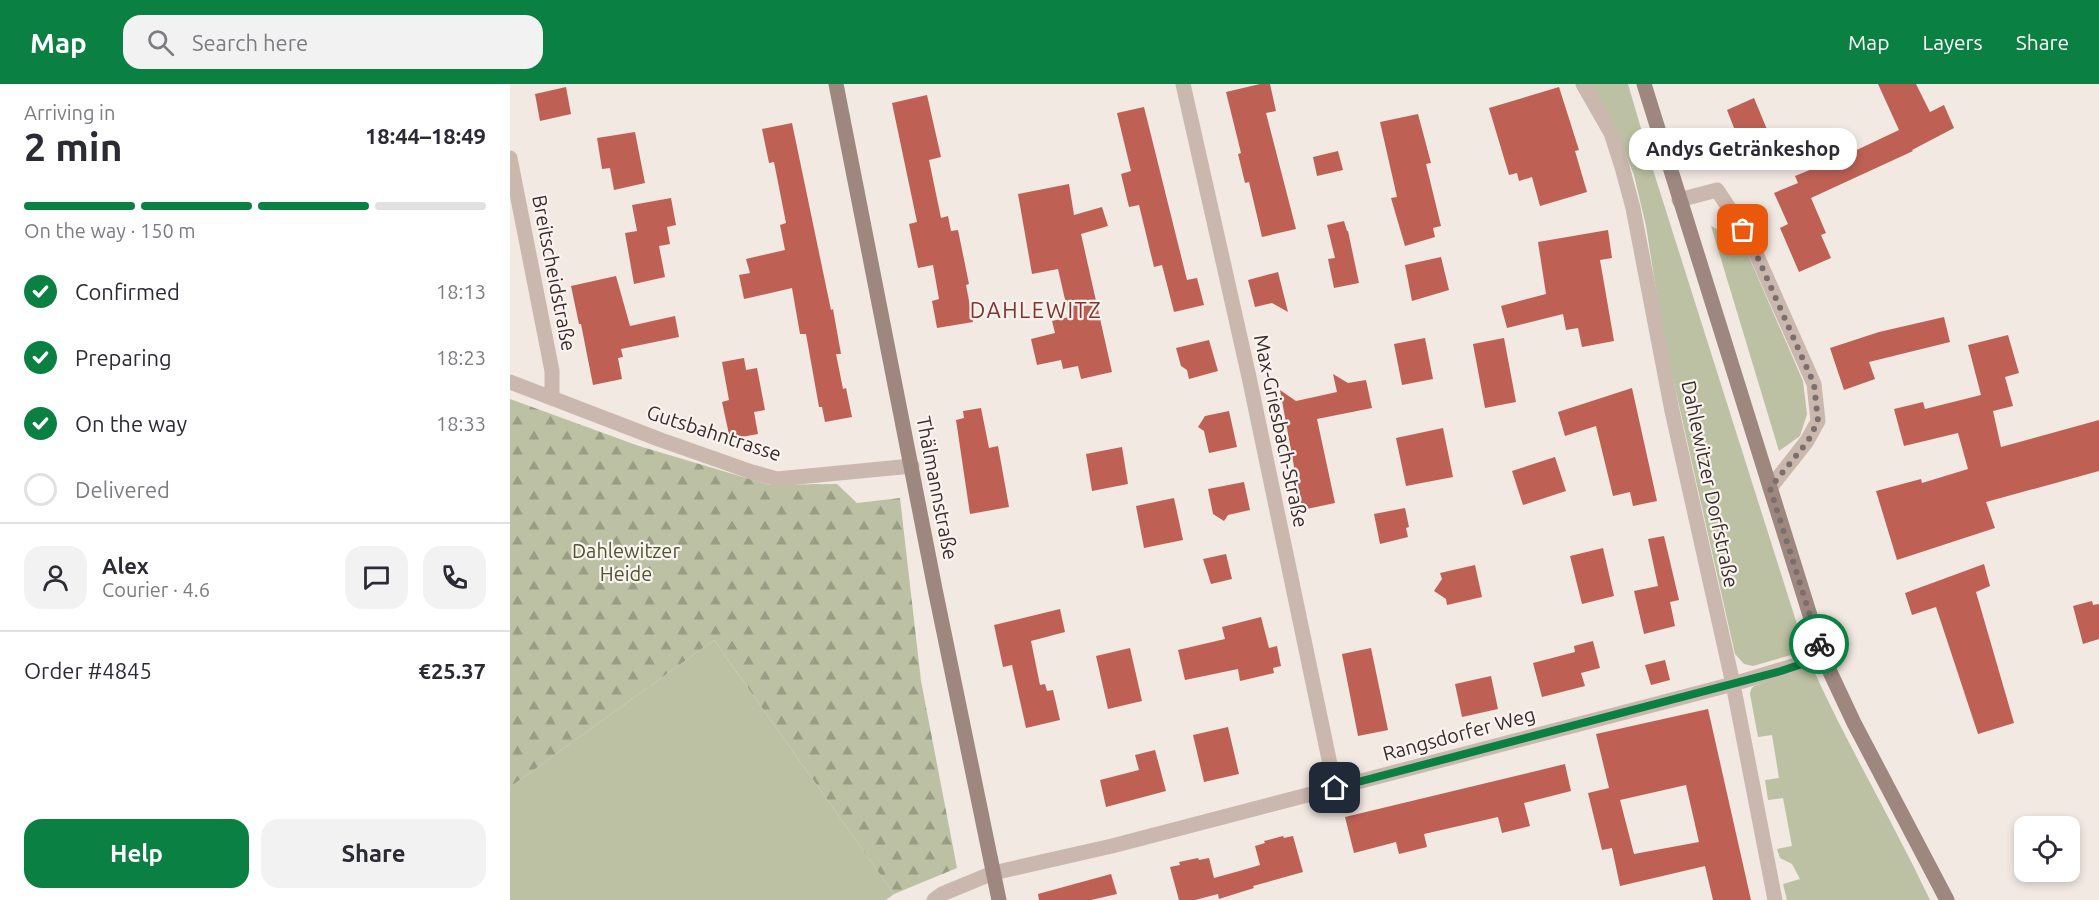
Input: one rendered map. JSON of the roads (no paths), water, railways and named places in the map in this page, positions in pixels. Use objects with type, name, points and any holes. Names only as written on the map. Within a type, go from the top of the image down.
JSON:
[{"type":"street","name":"Thälmannstraße","points":[[836,84],[935,589],[999,900]]},
{"type":"street","name":"Max-Griesbach-Straße","points":[[1183,84],[1249,376],[1335,788]]},
{"type":"street","name":"Dahlewitzer Dorfstraße","points":[[1583,84],[1611,133],[1630,198],[1672,411],[1732,684],[1774,900]]},
{"type":"street","points":[[1644,84],[1823,657],[1854,723],[1947,900]]},
{"type":"street","name":"Breitscheidstraße","points":[[510,158],[552,371],[552,398]]},
{"type":"street","points":[[1679,200],[1717,190],[1749,238],[1814,384],[1818,421],[1808,441],[1770,488]]},
{"type":"street","name":"Gutsbahntrasse","points":[[510,382],[661,440],[777,479],[912,466]]},
{"type":"street","name":"Rangsdorfer Weg","points":[[934,900],[942,894],[993,873],[1112,846],[1335,788],[1732,684],[1823,657]]},
{"type":"place","name":"Andys Getränkeshop","points":[[1743,230]]},
{"type":"district","name":"DAHLEWITZ","points":[[1036,310]]},
{"type":"park label","name":"Dahlewitzer Heide","points":[[626,562]]}]
